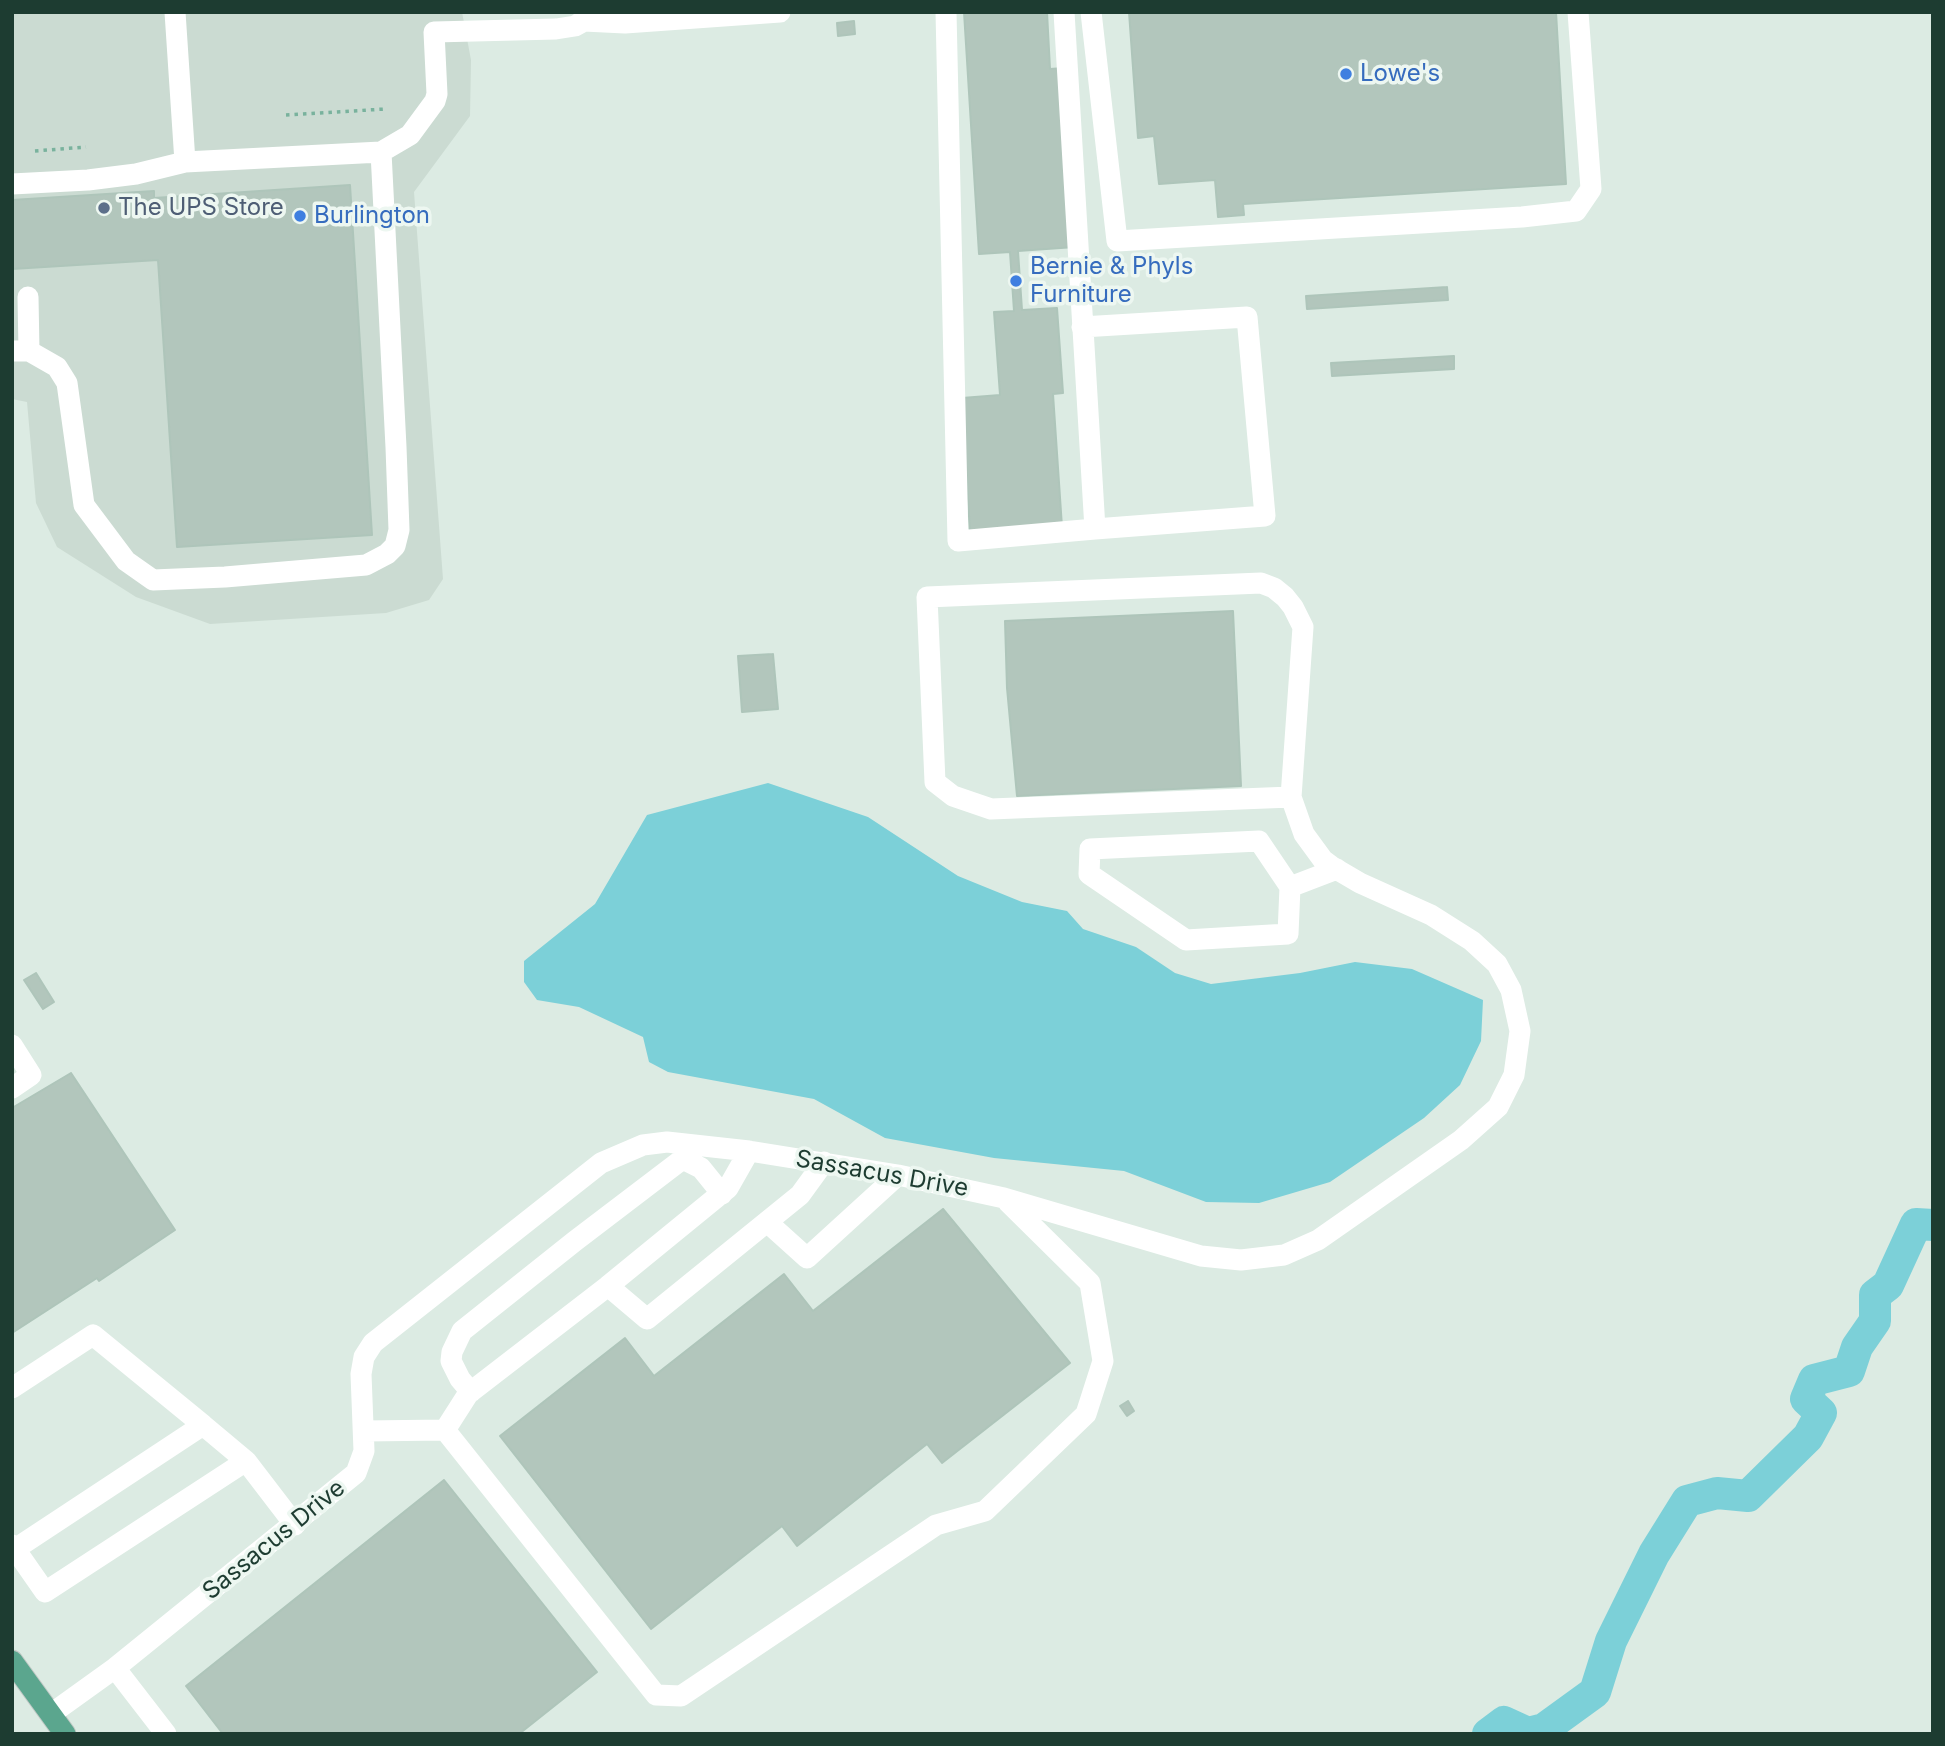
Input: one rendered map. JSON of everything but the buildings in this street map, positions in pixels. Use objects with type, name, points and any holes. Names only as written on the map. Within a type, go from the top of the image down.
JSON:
[{"type":"main road","points":[[12,1661],[65,1734]]},
{"type":"street","points":[[175,12],[185,162]]},
{"type":"street","points":[[12,184],[124,175],[185,162],[381,152],[410,135],[435,100],[437,94],[433,22],[556,29],[575,26],[584,17],[625,23],[780,12]]},
{"type":"street","points":[[946,12],[958,541],[1265,516],[1247,317],[1082,327]]},
{"type":"street","points":[[1064,12],[1095,529]]},
{"type":"street","points":[[1091,12],[1117,241],[1522,217],[1576,211],[1591,189],[1578,12]]},
{"type":"street","points":[[28,297],[21,351],[57,368],[67,383],[84,505],[127,561],[153,580],[366,565],[387,554],[395,546],[399,530],[381,152]]},
{"type":"street","points":[[1261,583],[1274,588],[1293,607],[1303,627],[1291,797],[991,808],[953,796],[935,782],[927,597],[1261,583]]},
{"type":"street","name":"Sassacus Drive","points":[[51,1714],[115,1668],[356,1473],[365,1451],[360,1383],[368,1349],[601,1163],[643,1144],[657,1142],[750,1151],[898,1175],[1004,1198],[1201,1256],[1230,1260],[1273,1258],[1318,1241],[1461,1140],[1497,1107],[1509,1086],[1520,1046],[1518,1013],[1505,976],[1486,952],[1458,931],[1431,915],[1360,883],[1324,860],[1304,834],[1291,797]]},
{"type":"street","points":[[1259,841],[1290,887],[1288,934],[1186,940],[1089,874],[1090,849],[1259,841]]},
{"type":"street","points":[[1290,887],[1337,869]]},
{"type":"street","points":[[12,1045],[31,1075],[12,1088]]},
{"type":"street","points":[[445,1430],[471,1392],[722,1194],[750,1151]]},
{"type":"street","points":[[471,1392],[460,1379],[451,1361],[456,1340],[462,1331],[680,1161],[687,1161],[701,1168],[722,1194]]},
{"type":"street","points":[[608,1286],[647,1319],[800,1195],[824,1162]]},
{"type":"street","points":[[767,1222],[807,1258],[898,1175]]},
{"type":"street","points":[[445,1430],[656,1695],[681,1696],[936,1525],[985,1511],[1086,1414],[1103,1361],[1090,1283],[1004,1198]]},
{"type":"street","points":[[12,1388],[93,1335],[246,1461],[295,1525]]},
{"type":"street","points":[[203,1425],[14,1547],[45,1592],[246,1461]]},
{"type":"street","points":[[365,1431],[445,1430]]},
{"type":"street","points":[[115,1668],[166,1734]]},
{"type":"path","points":[[286,115],[384,109]]},
{"type":"path","points":[[35,150],[86,147]]},
{"type":"shaded area","points":[[12,12],[462,12],[471,60],[470,116],[414,192],[443,579],[429,600],[386,613],[210,624],[136,597],[57,547],[36,503],[27,402],[12,399]]},
{"type":"water","points":[[768,783],[868,817],[958,876],[1022,902],[1067,911],[1083,929],[1136,947],[1175,973],[1211,984],[1300,973],[1355,962],[1412,969],[1483,1000],[1481,1041],[1460,1085],[1424,1118],[1330,1182],[1259,1203],[1206,1202],[1124,1171],[994,1158],[885,1138],[814,1099],[668,1072],[649,1062],[643,1037],[579,1007],[537,1000],[524,982],[524,961],[595,904],[647,815]]},
{"type":"waterway","points":[[1488,1734],[1504,1722],[1528,1733],[1544,1729],[1595,1692],[1611,1641],[1654,1554],[1687,1501],[1717,1493],[1748,1496],[1808,1437],[1821,1413],[1806,1399],[1814,1380],[1849,1371],[1857,1347],[1875,1321],[1875,1295],[1888,1285],[1916,1224],[1933,1225]]},
{"type":"place","name":"Lowe's","points":[[1346,74]]},
{"type":"place","name":"The UPS Store","points":[[104,208]]},
{"type":"place","name":"Burlington","points":[[300,216]]},
{"type":"place","name":"Bernie & Phyls Furniture","points":[[1016,281]]}]
